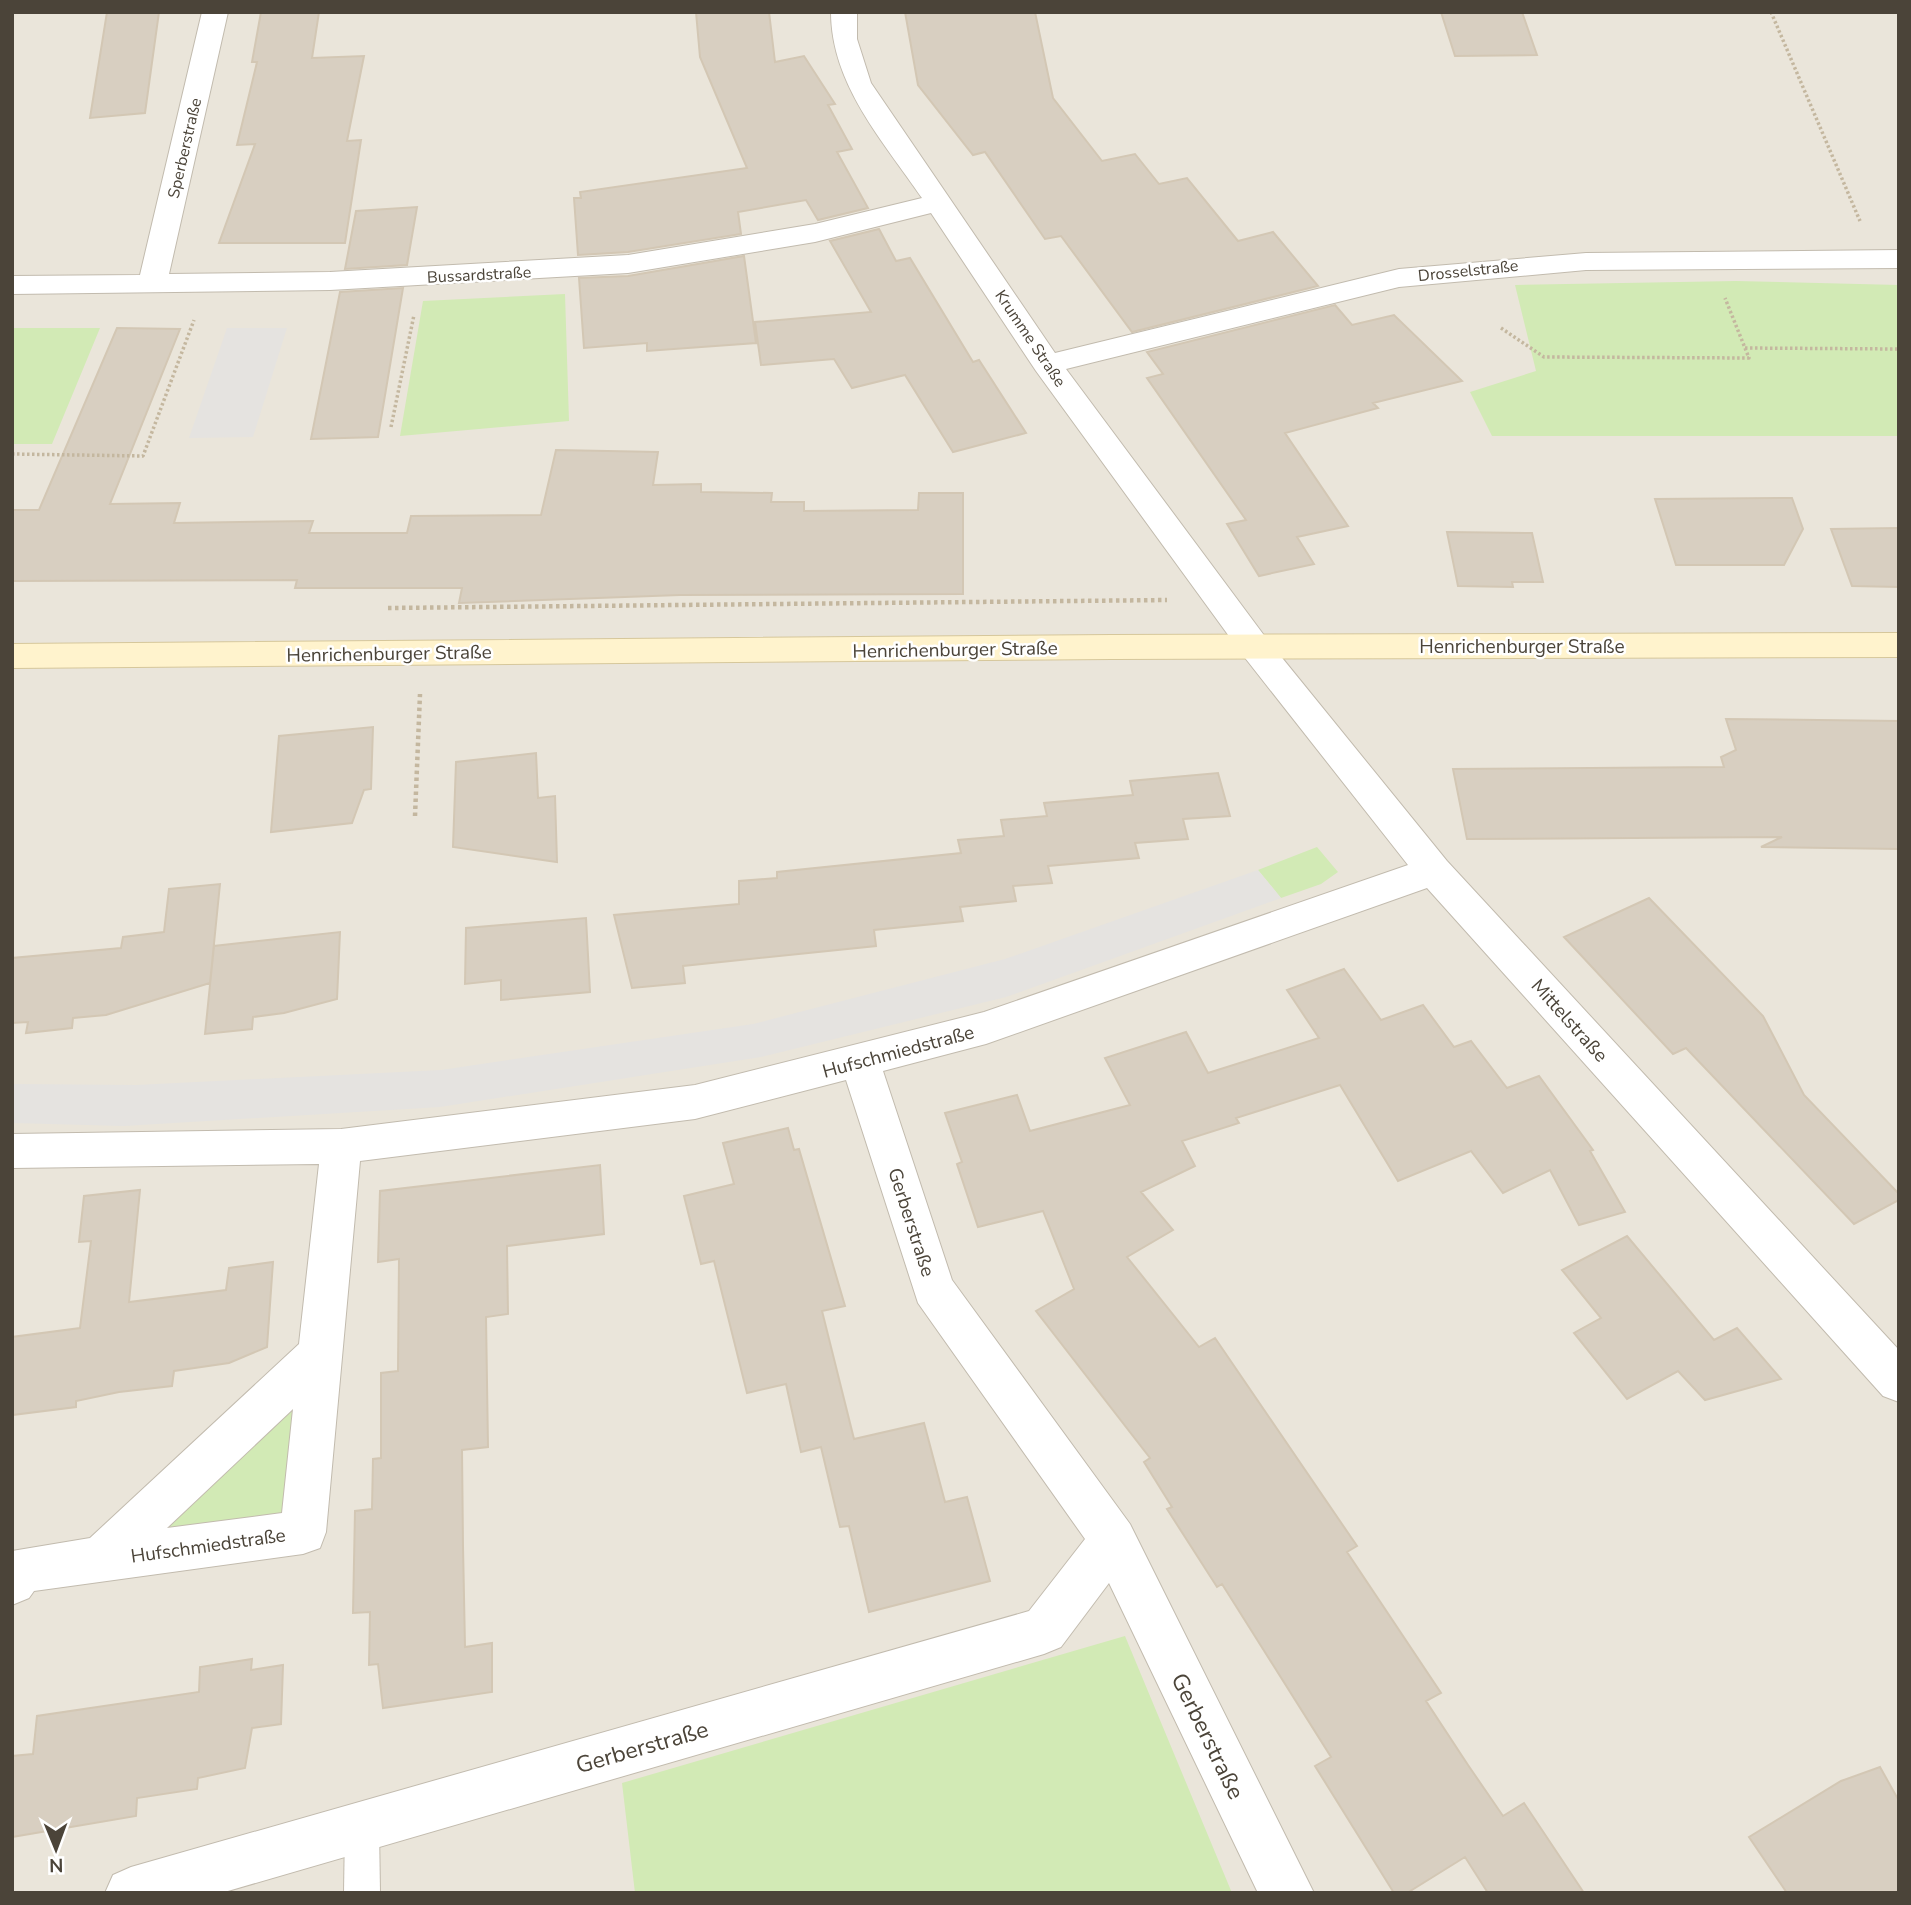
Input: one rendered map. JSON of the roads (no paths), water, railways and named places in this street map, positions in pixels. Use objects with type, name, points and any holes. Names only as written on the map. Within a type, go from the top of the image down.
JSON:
[{"type":"main road","name":"Henrichenburger Straße","points":[[12,656],[1254,646],[1899,646]]},
{"type":"street","name":"Sperberstraße","points":[[152,285],[215,12]]},
{"type":"street","name":"Krumme Straße","points":[[844,12],[844,39],[858,83],[1047,364],[1254,646]]},
{"type":"street","name":"Bussardstraße","points":[[12,285],[208,284],[550,270],[691,255],[814,233],[940,202]]},
{"type":"street","name":"Drosselstraße","points":[[1047,364],[1399,278],[1485,267],[1602,259],[1887,259]]},
{"type":"street","name":"Mittelstraße","points":[[1254,646],[1434,871],[1899,1382]]},
{"type":"street","name":"Hufschmiedstraße","points":[[12,1152],[341,1146],[695,1102],[986,1028],[1434,871]]},
{"type":"street","name":"Gerberstraße","points":[[860,1062],[933,1289],[1113,1540],[1272,1868],[1288,1893]]},
{"type":"street","name":"Hufschmiedstraße","points":[[12,1582],[21,1570],[303,1532],[341,1146]]},
{"type":"street","name":"Hufschmiedstraße","points":[[101,1559],[321,1353]]},
{"type":"street","name":"Gerberstraße","points":[[131,1893],[1044,1630],[1113,1540]]},
{"type":"lane","points":[[362,1828],[362,1893]]}]
